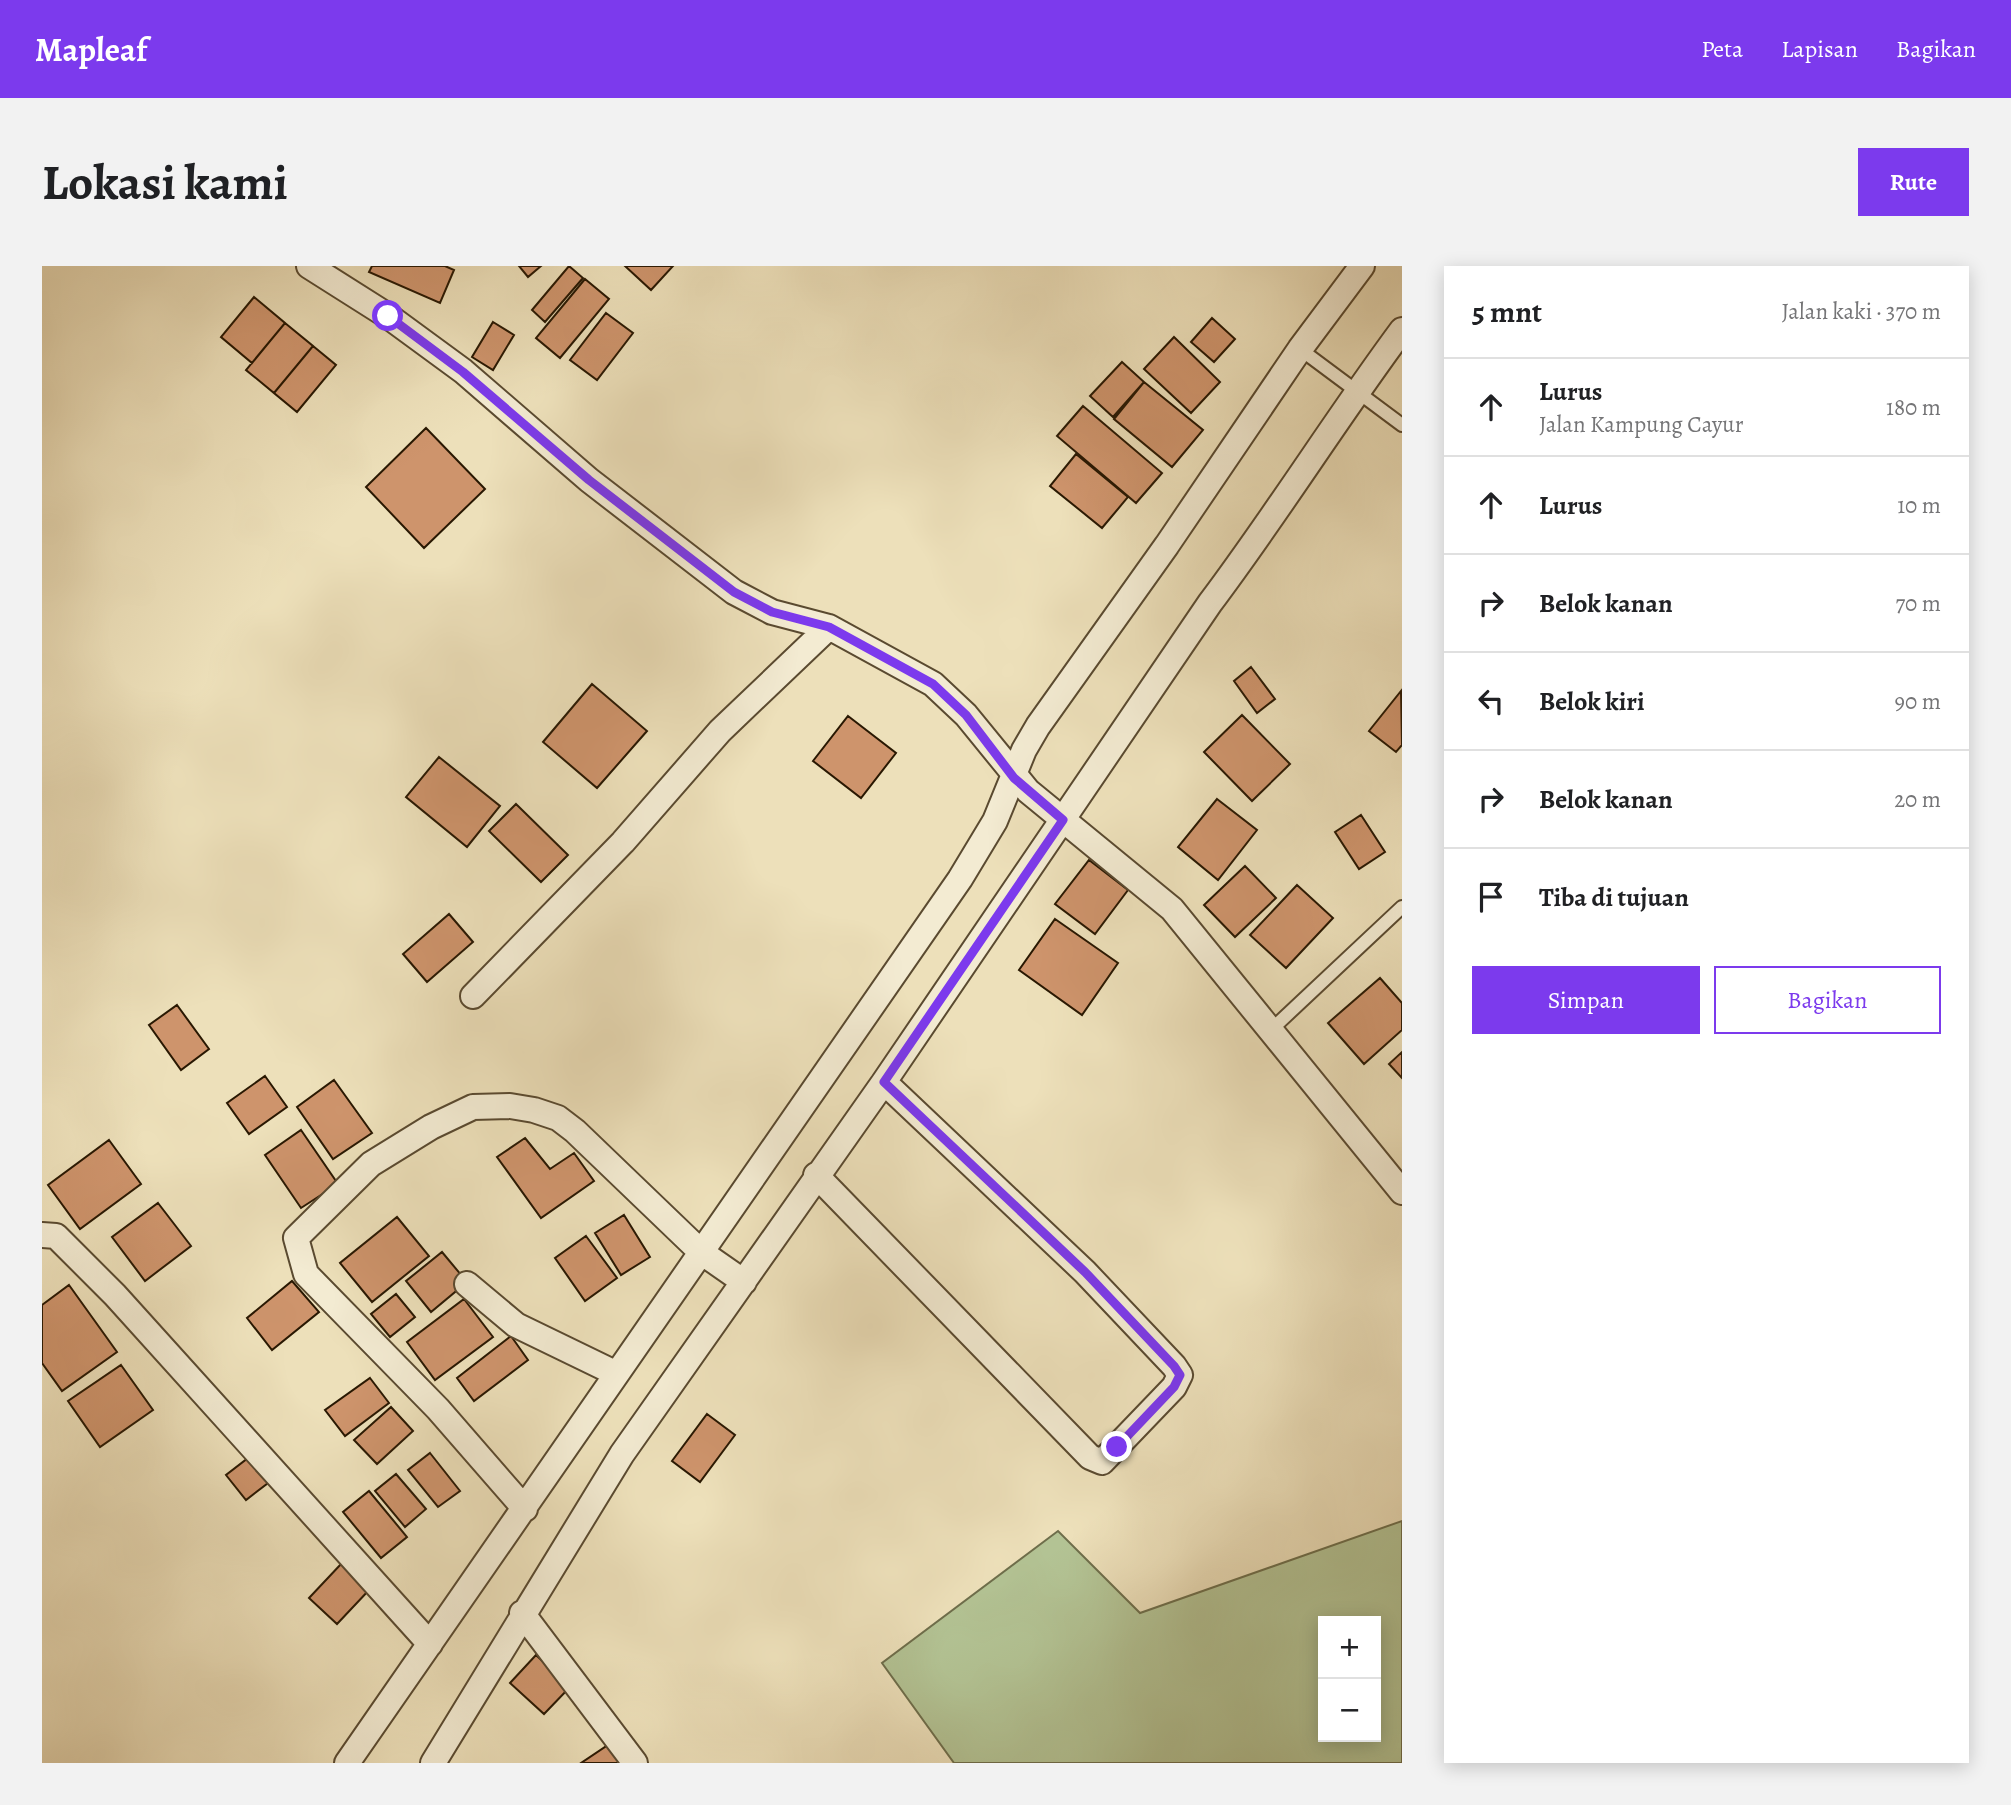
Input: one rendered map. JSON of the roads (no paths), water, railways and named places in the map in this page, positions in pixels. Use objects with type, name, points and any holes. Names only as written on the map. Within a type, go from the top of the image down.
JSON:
[{"type":"street","points":[[309,266],[388,316],[463,372],[589,480],[709,575],[772,612],[829,627],[933,684],[966,715],[1021,784],[1172,909],[1402,1192]]},
{"type":"street","points":[[346,1763],[525,1509],[615,1373],[960,879],[1021,784],[1024,750],[1038,726],[1167,545],[1300,349],[1362,266]]},
{"type":"street","points":[[433,1763],[522,1613],[622,1454],[884,1082],[1057,815],[1268,527],[1356,391],[1402,330]]},
{"type":"street","points":[[473,996],[623,842],[720,731],[829,627]]},
{"type":"street","points":[[816,1175],[1090,1457],[1102,1462],[1174,1387],[1180,1375],[1174,1366],[1085,1272],[884,1082]]},
{"type":"street","points":[[525,1509],[438,1409],[306,1274],[296,1238],[371,1164],[431,1127],[473,1107],[510,1106],[558,1118],[575,1131],[701,1252],[744,1282]]},
{"type":"street","points":[[42,1235],[56,1236],[115,1295],[430,1644]]},
{"type":"street","points":[[467,1284],[516,1325],[615,1373]]},
{"type":"street","points":[[522,1613],[635,1763]]},
{"type":"lane","points":[[1300,349],[1402,425]]},
{"type":"lane","points":[[1272,1029],[1402,907]]}]
